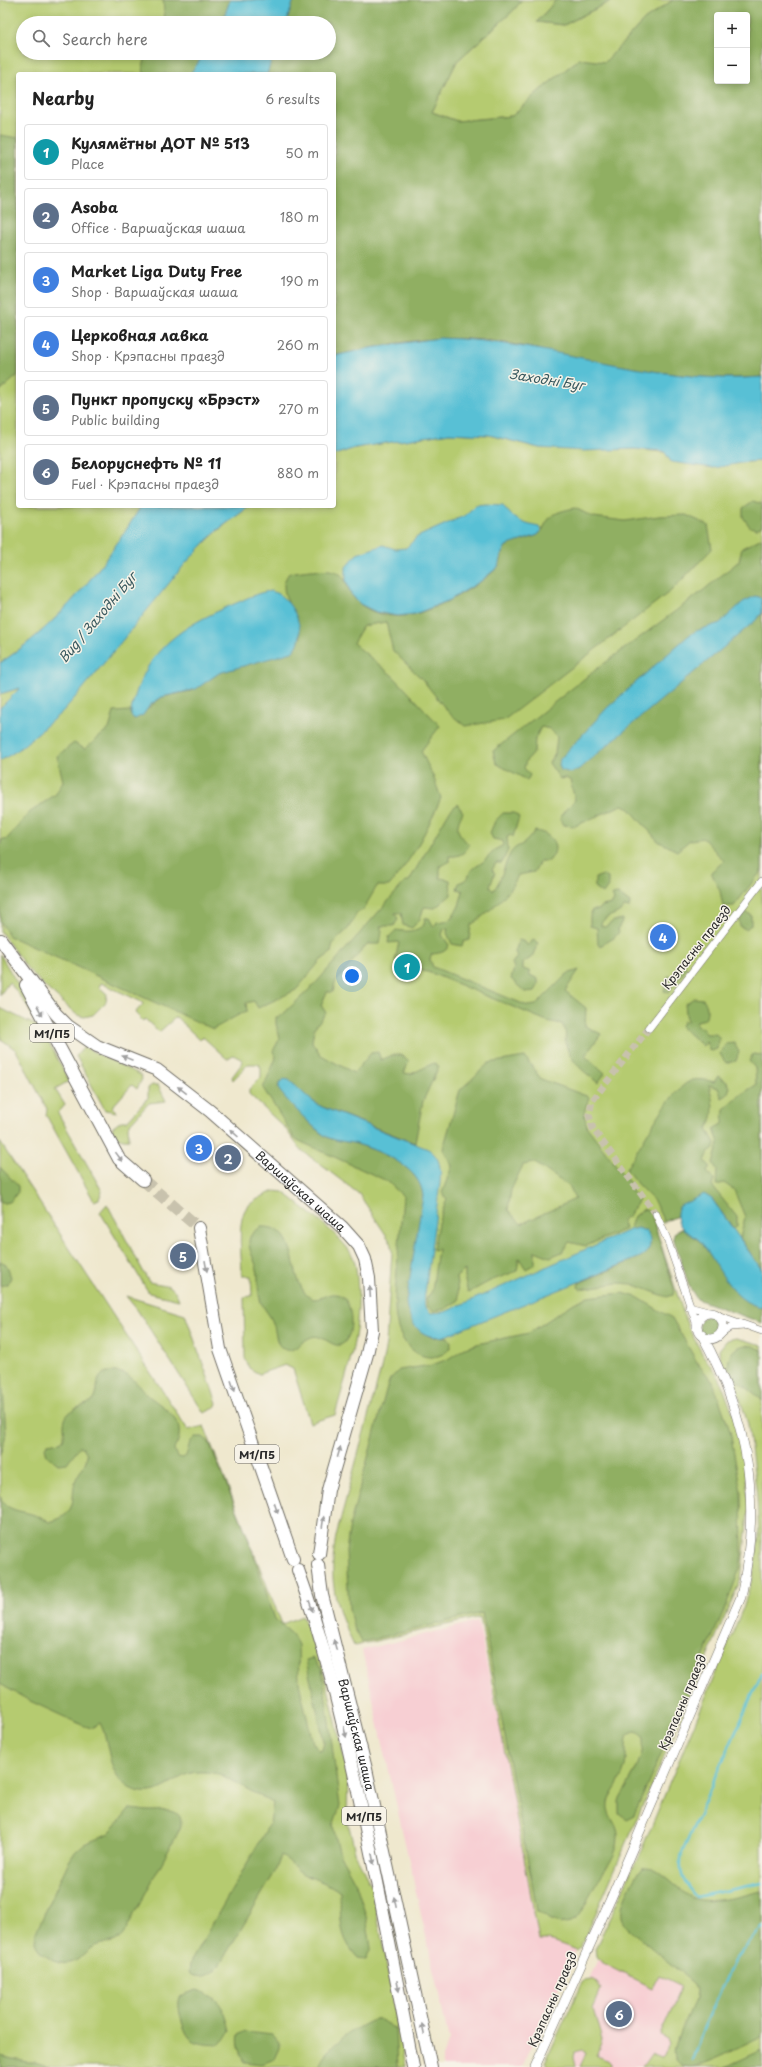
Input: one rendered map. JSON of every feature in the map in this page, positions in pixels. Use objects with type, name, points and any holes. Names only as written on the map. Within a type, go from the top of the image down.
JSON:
[{"type":"highway","name":"Варшаўская шаша","points":[[0,940],[119,1159],[144,1180]]},
{"type":"highway","name":"Варшаўская шаша","points":[[0,940],[56,1014],[68,1026],[97,1046],[156,1070],[202,1105],[342,1227],[363,1253],[369,1278],[372,1331],[367,1354],[328,1490],[318,1560],[322,1595],[366,1769],[431,2067]]},
{"type":"highway","name":"Варшаўская шаша","points":[[199,1228],[220,1349],[318,1626],[338,1703],[372,1852],[413,2067]]},
{"type":"highway","points":[[401,2004],[417,2001]]},
{"type":"street","name":"Крэпасны праезд","points":[[649,1028],[762,881]]},
{"type":"street","name":"Крэпасны праезд","points":[[535,2067],[612,1896],[741,1597],[753,1532],[751,1469],[743,1428],[731,1394],[689,1307],[667,1239],[656,1214]]},
{"type":"street","points":[[689,1307],[762,1331]]},
{"type":"street","points":[[714,1314],[701,1317],[700,1332],[709,1339],[731,1327],[750,1326]]},
{"type":"street","points":[[714,1314],[722,1321],[723,1330],[720,1334],[715,1350],[716,1362]]},
{"type":"shaded area","points":[[478,1621],[541,1930],[577,1948],[522,2067],[442,2067],[442,2058],[449,2040],[362,1650]]},
{"type":"shaded area","points":[[606,1941],[691,1983],[661,2067],[550,2067]]},
{"type":"green space","points":[[0,0],[294,0],[288,16],[16,16],[16,60],[272,60],[268,72],[16,72],[16,508],[140,508],[112,551],[79,593],[42,631],[22,648],[0,663]]},
{"type":"green space","points":[[163,0],[230,0],[224,16],[164,16]]},
{"type":"green space","points":[[294,0],[522,0],[513,11],[457,61],[432,112],[457,121],[512,116],[539,91],[579,59],[605,62],[644,20],[673,0],[762,0],[762,377],[709,377],[655,372],[509,344],[452,338],[418,340],[384,345],[336,356],[336,72],[268,72],[272,60],[336,60],[336,16],[288,16]]},
{"type":"green space","points":[[522,0],[556,0],[537,22],[564,25],[613,0],[673,0],[644,20],[605,63],[579,59],[539,91],[512,116],[457,121],[432,112],[457,61],[513,11]]},
{"type":"green space","points":[[556,0],[613,0],[564,25],[537,22]]},
{"type":"green space","points":[[145,60],[200,60],[191,72],[144,72],[143,67]]},
{"type":"green space","points":[[0,135],[16,138],[16,377],[0,391]]},
{"type":"green space","points":[[449,433],[489,435],[539,448],[634,449],[747,462],[762,461],[762,1270],[708,1196],[677,1213],[677,1216],[655,1226],[688,1327],[703,1355],[720,1379],[740,1433],[749,1505],[741,1579],[582,1945],[577,1950],[549,1940],[539,1940],[480,1617],[354,1646],[338,1606],[333,1581],[336,1536],[382,1365],[386,1344],[392,1251],[390,1241],[359,1194],[300,1149],[285,1128],[249,1094],[249,1089],[261,1077],[261,1068],[258,1064],[248,1064],[233,1080],[232,1077],[243,1062],[241,1059],[233,1055],[227,1059],[203,1037],[200,1040],[176,1017],[159,1032],[145,1019],[143,1021],[135,1013],[144,1003],[101,983],[99,987],[107,994],[106,1002],[93,1015],[84,1017],[77,1015],[44,986],[27,968],[0,931],[0,761],[36,734],[68,704],[98,670],[183,565],[215,534],[248,508],[336,508],[336,454],[355,448]]},
{"type":"green space","points":[[753,501],[762,504],[762,526],[757,529],[750,527],[743,517],[743,508]]},
{"type":"green space","points":[[575,508],[593,517],[625,521],[659,516],[686,515],[708,525],[712,549],[672,590],[504,720],[465,726],[449,713],[422,679],[393,651],[386,622],[363,626],[353,643],[394,677],[440,726],[421,751],[433,776],[441,798],[430,822],[405,866],[389,886],[377,886],[363,910],[357,913],[348,929],[333,943],[331,953],[321,960],[296,990],[258,1008],[254,1001],[246,1003],[247,1011],[213,1029],[9,936],[0,921],[0,848],[2,839],[6,840],[29,813],[56,794],[63,781],[57,756],[74,743],[85,749],[109,729],[114,712],[131,711],[131,716],[135,719],[162,697],[191,691],[219,673],[272,657],[301,638],[284,590],[284,581],[289,573],[313,570],[337,572],[343,577],[350,592],[357,602],[364,607],[389,616],[407,616],[425,611],[447,602],[480,582],[499,566],[504,548],[506,546],[537,535],[541,532],[550,517],[557,513]]},
{"type":"green space","points":[[762,538],[762,870],[734,906],[723,906],[720,891],[711,872],[724,861],[703,838],[690,840],[677,851],[658,841],[628,807],[622,805],[575,826],[563,825],[560,819],[565,810],[575,800],[570,780],[565,778],[560,779],[549,763],[555,753],[557,737],[550,729],[541,727],[535,739],[534,752],[526,761],[524,768],[530,775],[527,781],[496,763],[493,751],[594,671],[700,593],[739,561],[742,548]]},
{"type":"green space","points":[[20,688],[0,708],[0,694]]},
{"type":"green space","points":[[457,804],[463,812],[458,823],[458,830],[469,845],[463,853],[455,856],[449,856],[449,862],[440,866],[440,878],[450,880],[451,895],[435,908],[424,907],[420,919],[412,928],[403,925],[401,913],[395,913],[398,919],[394,926],[380,926],[382,931],[380,944],[367,944],[335,983],[333,992],[327,992],[321,1005],[326,1013],[314,1028],[312,1042],[321,1055],[354,1073],[371,1053],[378,1052],[381,1060],[396,1055],[406,1058],[409,1061],[404,1073],[411,1074],[434,1063],[439,1066],[423,1101],[415,1143],[322,1107],[280,1081],[278,1087],[314,1128],[321,1133],[331,1139],[357,1144],[388,1156],[408,1169],[421,1186],[423,1196],[419,1330],[431,1337],[448,1337],[451,1342],[449,1349],[443,1354],[435,1357],[428,1357],[420,1355],[408,1346],[399,1332],[397,1324],[395,1303],[403,1196],[387,1181],[295,1139],[263,1088],[276,1058],[273,1051],[280,1038],[276,1024],[276,1017],[281,1016],[315,984],[405,882],[409,881],[449,812]]},
{"type":"green space","points":[[503,813],[514,813],[519,817],[513,837],[511,835],[507,837],[508,850],[502,863],[496,863],[492,870],[495,873],[490,886],[493,891],[512,852],[515,848],[525,842],[535,831],[546,835],[553,842],[555,851],[553,856],[549,861],[540,861],[534,872],[518,875],[515,882],[504,896],[471,925],[469,940],[463,942],[462,946],[452,944],[447,933],[448,928],[444,929],[442,935],[449,945],[448,948],[440,953],[432,954],[430,959],[433,967],[528,1006],[536,1005],[567,974],[579,970],[565,991],[586,1008],[585,1026],[601,1034],[585,1056],[605,1073],[598,1083],[574,1062],[566,1045],[565,1032],[562,1024],[547,1021],[431,973],[414,969],[406,962],[395,961],[399,942],[388,943],[389,937],[396,930],[407,931],[417,929],[424,925],[425,918],[429,918],[434,927],[437,922],[450,920],[459,906],[463,891],[457,889],[459,883],[467,879],[471,870],[483,862],[496,849],[504,845],[503,841],[493,839],[490,833],[495,821]]},
{"type":"green space","points":[[603,875],[608,878],[608,887],[603,894],[595,888],[595,878]]},
{"type":"green space","points":[[618,894],[630,903],[629,908],[624,907],[619,912],[601,923],[601,926],[605,927],[614,921],[623,919],[618,929],[619,932],[614,938],[600,946],[598,943],[597,928],[590,926],[590,916],[592,910],[599,910],[602,906],[612,904],[614,900],[612,895]]},
{"type":"green space","points":[[746,912],[751,915],[751,925],[746,929],[740,927],[739,919]]},
{"type":"green space","points":[[519,940],[525,942],[528,946],[533,940],[538,943],[532,957],[523,963],[523,969],[529,971],[530,975],[538,979],[538,986],[535,991],[525,992],[511,979],[514,968],[512,963],[517,957],[515,952]]},
{"type":"green space","points":[[0,954],[33,1010],[33,1018],[26,1004],[9,982],[0,995]]},
{"type":"green space","points":[[685,964],[686,969],[669,992],[664,991],[668,976],[677,977],[681,965]]},
{"type":"green space","points":[[694,998],[703,999],[707,1009],[705,1019],[697,1021],[696,1026],[703,1028],[706,1034],[716,1034],[719,1038],[717,1049],[710,1051],[706,1042],[703,1046],[681,1027],[683,1021],[687,1022],[685,1004]]},
{"type":"green space","points":[[0,1008],[41,1028],[69,1081],[55,1089],[65,1105],[58,1113],[102,1191],[99,1199],[94,1201],[46,1115],[47,1109],[16,1050],[1,1039]]},
{"type":"green space","points":[[734,1043],[739,1052],[736,1061],[726,1063],[720,1054],[726,1044]]},
{"type":"green space","points":[[84,1047],[141,1075],[142,1079],[137,1089],[132,1085],[112,1107],[117,1112],[105,1110],[76,1056]]},
{"type":"green space","points":[[753,1054],[762,1055],[762,1270],[740,1238],[745,1217],[734,1190],[724,1183],[716,1185],[717,1170],[713,1163],[719,1143],[714,1129],[723,1124],[724,1109],[740,1095],[756,1085],[755,1068],[749,1061]]},
{"type":"green space","points":[[525,1057],[541,1079],[589,1097],[584,1113],[587,1127],[631,1185],[632,1191],[639,1200],[629,1216],[622,1220],[625,1229],[586,1246],[569,1242],[562,1252],[550,1257],[535,1251],[535,1264],[526,1269],[519,1258],[517,1271],[490,1281],[468,1293],[465,1281],[465,1270],[456,1277],[459,1300],[445,1309],[434,1311],[427,1306],[426,1299],[432,1291],[438,1249],[433,1250],[438,1223],[447,1199],[442,1193],[452,1166],[443,1149],[460,1090],[489,1063]],"holes":[[[535,1163],[570,1187],[575,1199],[521,1224],[508,1210],[511,1190],[523,1165]]]},
{"type":"green space","points":[[718,1076],[727,1082],[730,1087],[727,1095],[722,1098],[718,1088],[709,1085],[713,1113],[707,1129],[715,1143],[713,1150],[709,1152],[705,1161],[710,1166],[707,1172],[714,1179],[712,1186],[737,1217],[737,1226],[733,1228],[712,1199],[677,1213],[677,1216],[664,1222],[654,1201],[638,1185],[626,1169],[646,1135],[673,1096],[690,1081],[705,1080],[714,1082]]},
{"type":"green space","points":[[152,1085],[158,1085],[166,1101],[149,1103],[128,1126],[129,1139],[123,1139],[116,1136],[112,1128],[121,1121],[127,1121],[148,1098],[148,1088]]},
{"type":"green space","points":[[0,1142],[188,1430],[204,1426],[282,1624],[302,1616],[318,1647],[348,1775],[347,1818],[356,1856],[372,1886],[405,2067],[0,2067]]},
{"type":"green space","points":[[0,1167],[18,1186],[18,1192],[10,1202],[5,1203],[0,1201]]},
{"type":"green space","points":[[274,1191],[283,1192],[334,1234],[349,1250],[353,1257],[356,1269],[358,1307],[355,1338],[335,1415],[310,1423],[293,1369],[285,1365],[259,1374],[249,1368],[245,1358],[244,1297],[252,1296],[251,1276],[242,1276],[240,1240],[242,1221],[244,1213],[250,1204]]},
{"type":"green space","points":[[107,1204],[149,1282],[171,1287],[177,1294],[179,1300],[149,1293],[100,1212]]},
{"type":"green space","points":[[644,1209],[651,1213],[674,1289],[673,1295],[667,1297],[632,1284],[618,1283],[580,1289],[578,1287],[579,1283],[638,1258],[650,1239],[646,1231],[634,1229],[629,1230],[634,1216]]},
{"type":"green space","points":[[261,1227],[273,1228],[282,1233],[291,1251],[300,1284],[309,1297],[316,1299],[335,1294],[345,1299],[350,1311],[351,1324],[349,1335],[346,1341],[342,1344],[335,1345],[314,1336],[291,1350],[287,1350],[280,1346],[272,1320],[262,1305],[260,1299],[257,1269],[249,1245],[251,1235]]},
{"type":"green space","points":[[682,1228],[701,1242],[738,1294],[762,1307],[762,1323],[697,1299],[690,1288],[674,1240],[674,1233]]},
{"type":"green space","points":[[0,1261],[6,1264],[11,1277],[8,1284],[0,1286]]},
{"type":"green space","points":[[622,1293],[637,1297],[672,1318],[698,1364],[713,1382],[730,1431],[741,1492],[742,1554],[740,1568],[726,1606],[637,1809],[634,1815],[626,1819],[619,1813],[619,1801],[638,1764],[642,1754],[643,1744],[642,1736],[637,1731],[628,1735],[624,1770],[610,1796],[608,1803],[609,1812],[618,1832],[616,1850],[579,1915],[570,1922],[560,1923],[537,1911],[482,1613],[362,1642],[353,1626],[349,1609],[346,1551],[350,1524],[387,1387],[390,1379],[399,1370],[432,1365],[448,1359],[465,1348],[477,1344],[529,1333],[574,1303],[588,1297]]},
{"type":"green space","points":[[126,1296],[185,1314],[217,1403],[215,1408],[204,1413],[138,1311]]},
{"type":"green space","points":[[710,1315],[718,1318],[721,1326],[718,1334],[710,1337],[702,1334],[699,1326],[702,1318]]},
{"type":"green space","points":[[736,1338],[762,1345],[762,2067],[642,2067],[651,2054],[660,2058],[664,2056],[669,2043],[667,2039],[660,2035],[682,1986],[659,1975],[652,1988],[602,1963],[597,1956],[596,1947],[641,1851],[743,1608],[753,1576],[759,1537],[757,1496],[748,1424],[738,1393],[720,1358],[719,1350],[727,1340]]},
{"type":"green space","points":[[0,1343],[6,1435],[0,1455]]},
{"type":"green space","points":[[745,1345],[753,1346],[762,1350],[762,1401],[739,1382],[730,1371],[728,1364],[731,1354],[736,1349]]},
{"type":"green space","points":[[107,1372],[122,1373],[132,1378],[150,1397],[175,1418],[179,1430],[179,1437],[174,1449],[177,1457],[183,1458],[186,1456],[190,1442],[195,1437],[203,1437],[209,1442],[247,1535],[275,1619],[292,1634],[298,1645],[299,1683],[313,1743],[319,1751],[322,1750],[324,1742],[306,1660],[313,1658],[322,1669],[340,1806],[333,1826],[340,1855],[356,1884],[366,1916],[371,1948],[366,1959],[358,1958],[344,1935],[341,1919],[340,1892],[327,1884],[303,1874],[281,1856],[275,1872],[219,1966],[204,1976],[192,1975],[189,1972],[190,1963],[270,1823],[273,1803],[219,1774],[208,1772],[188,1774],[159,1790],[151,1792],[137,1791],[130,1788],[124,1784],[114,1770],[105,1735],[100,1723],[91,1728],[82,1725],[30,1701],[0,1684],[0,1495],[2,1501],[10,1508],[38,1516],[49,1522],[57,1520],[68,1512],[72,1505],[75,1482],[86,1462],[87,1454],[83,1447],[79,1447],[67,1463],[58,1464],[47,1455],[45,1447],[48,1444],[63,1440],[65,1419],[75,1409],[93,1401],[98,1381],[102,1375]]},
{"type":"green space","points":[[129,1809],[146,1811],[172,1811],[180,1816],[180,1829],[123,1935],[116,1941],[93,1947],[73,1962],[60,1963],[54,1961],[40,1951],[35,1942],[36,1932],[68,1863],[75,1852],[84,1844],[109,1834]]},
{"type":"green space","points":[[648,1867],[659,1872],[689,1896],[696,1899],[724,1899],[762,1891],[762,2037],[697,2066],[683,2066],[677,2062],[674,2051],[681,2029],[695,1999],[696,1991],[694,1984],[627,1927],[623,1920],[622,1907],[627,1892],[638,1872],[642,1868]]},
{"type":"green space","points":[[591,1979],[597,1982],[601,1990],[593,2009],[602,2040],[596,2056],[610,2061],[612,2064],[609,2067],[580,2067],[586,2052],[582,2050],[574,2052],[573,2056],[575,2067],[548,2067],[545,2063],[580,1986],[584,1980]]},
{"type":"green space","points":[[197,1990],[211,1996],[216,2000],[226,2017],[230,2032],[218,2045],[196,2042],[187,2035],[185,2030],[179,2005],[180,1996]]},
{"type":"green space","points":[[379,2018],[395,2028],[397,2067],[318,2067],[321,2060],[335,2044],[363,2025]]},
{"type":"green space","points":[[245,2031],[272,2034],[280,2043],[280,2048],[275,2059],[261,2064],[244,2062],[238,2049],[237,2039],[238,2035]]},
{"type":"green space","points":[[762,2051],[762,2067],[725,2067]]},
{"type":"green space","points":[[0,2056],[27,2062],[35,2062],[50,2067],[0,2067]]},
{"type":"water","points":[[230,0],[294,0],[288,16],[224,16]]},
{"type":"water","points":[[200,60],[272,60],[268,72],[191,72]]},
{"type":"water","name":"Заходні Буг","points":[[439,338],[520,346],[641,369],[682,375],[722,378],[762,377],[762,461],[714,468],[671,462],[664,451],[634,449],[583,451],[539,448],[489,435],[449,433],[355,448],[336,454],[336,356],[370,348]]},
{"type":"water","points":[[475,505],[503,505],[510,514],[518,520],[539,527],[541,531],[538,535],[506,546],[502,553],[498,567],[481,581],[450,600],[415,614],[397,616],[376,612],[360,604],[351,594],[346,580],[346,567],[357,554],[383,545],[395,549],[406,548],[417,537],[466,515]]},
{"type":"water","name":"Bug / Заходні Буг","points":[[140,508],[247,508],[215,532],[184,565],[81,691],[62,712],[18,750],[0,761],[0,708],[20,688],[0,694],[0,663],[22,648],[61,612],[96,572],[127,529]]},
{"type":"water","points":[[271,591],[286,601],[297,618],[300,627],[300,637],[292,652],[219,673],[196,689],[162,697],[150,705],[143,715],[135,719],[131,716],[137,690],[144,673],[153,659],[175,636],[188,627],[218,611],[257,594]]},
{"type":"water","points":[[755,596],[762,600],[762,613],[755,621],[579,769],[571,773],[561,770],[559,765],[560,759],[607,708],[688,636],[696,631],[720,623],[743,602]]},
{"type":"water","points":[[283,1079],[289,1080],[312,1101],[322,1107],[428,1149],[436,1156],[440,1168],[440,1183],[424,1301],[425,1307],[431,1313],[445,1312],[629,1230],[638,1228],[646,1231],[650,1239],[650,1247],[642,1256],[638,1258],[445,1336],[429,1336],[418,1329],[413,1323],[407,1310],[406,1302],[423,1196],[421,1186],[408,1169],[388,1156],[357,1144],[338,1141],[327,1137],[302,1115],[279,1090],[279,1084]]},
{"type":"water","points":[[704,1194],[712,1199],[762,1270],[762,1307],[751,1304],[741,1298],[733,1290],[700,1241],[683,1229],[679,1223],[677,1214],[680,1206]]},
{"type":"waterway","points":[[762,1673],[682,1853],[681,1860],[681,1872],[685,1882],[696,1897],[762,1883]]},
{"type":"waterway","points":[[692,2060],[704,2027],[734,1961],[762,1926]]},
{"type":"tunnel","points":[[649,1028],[592,1101],[589,1115],[593,1129],[656,1214]]},
{"type":"tunnel","points":[[143,1180],[199,1228]]},
{"type":"place","name":"Церковная лавка","points":[[663,937]]},
{"type":"place","name":"Кулямётны ДОТ № 513","points":[[407,967]]},
{"type":"place","name":"Market Liga Duty Free","points":[[199,1148]]},
{"type":"place","name":"Asoba","points":[[228,1158]]},
{"type":"place","name":"Пункт пропуску «Брэст»","points":[[183,1256]]},
{"type":"place","name":"Белоруснефть № 11","points":[[619,2014]]}]
